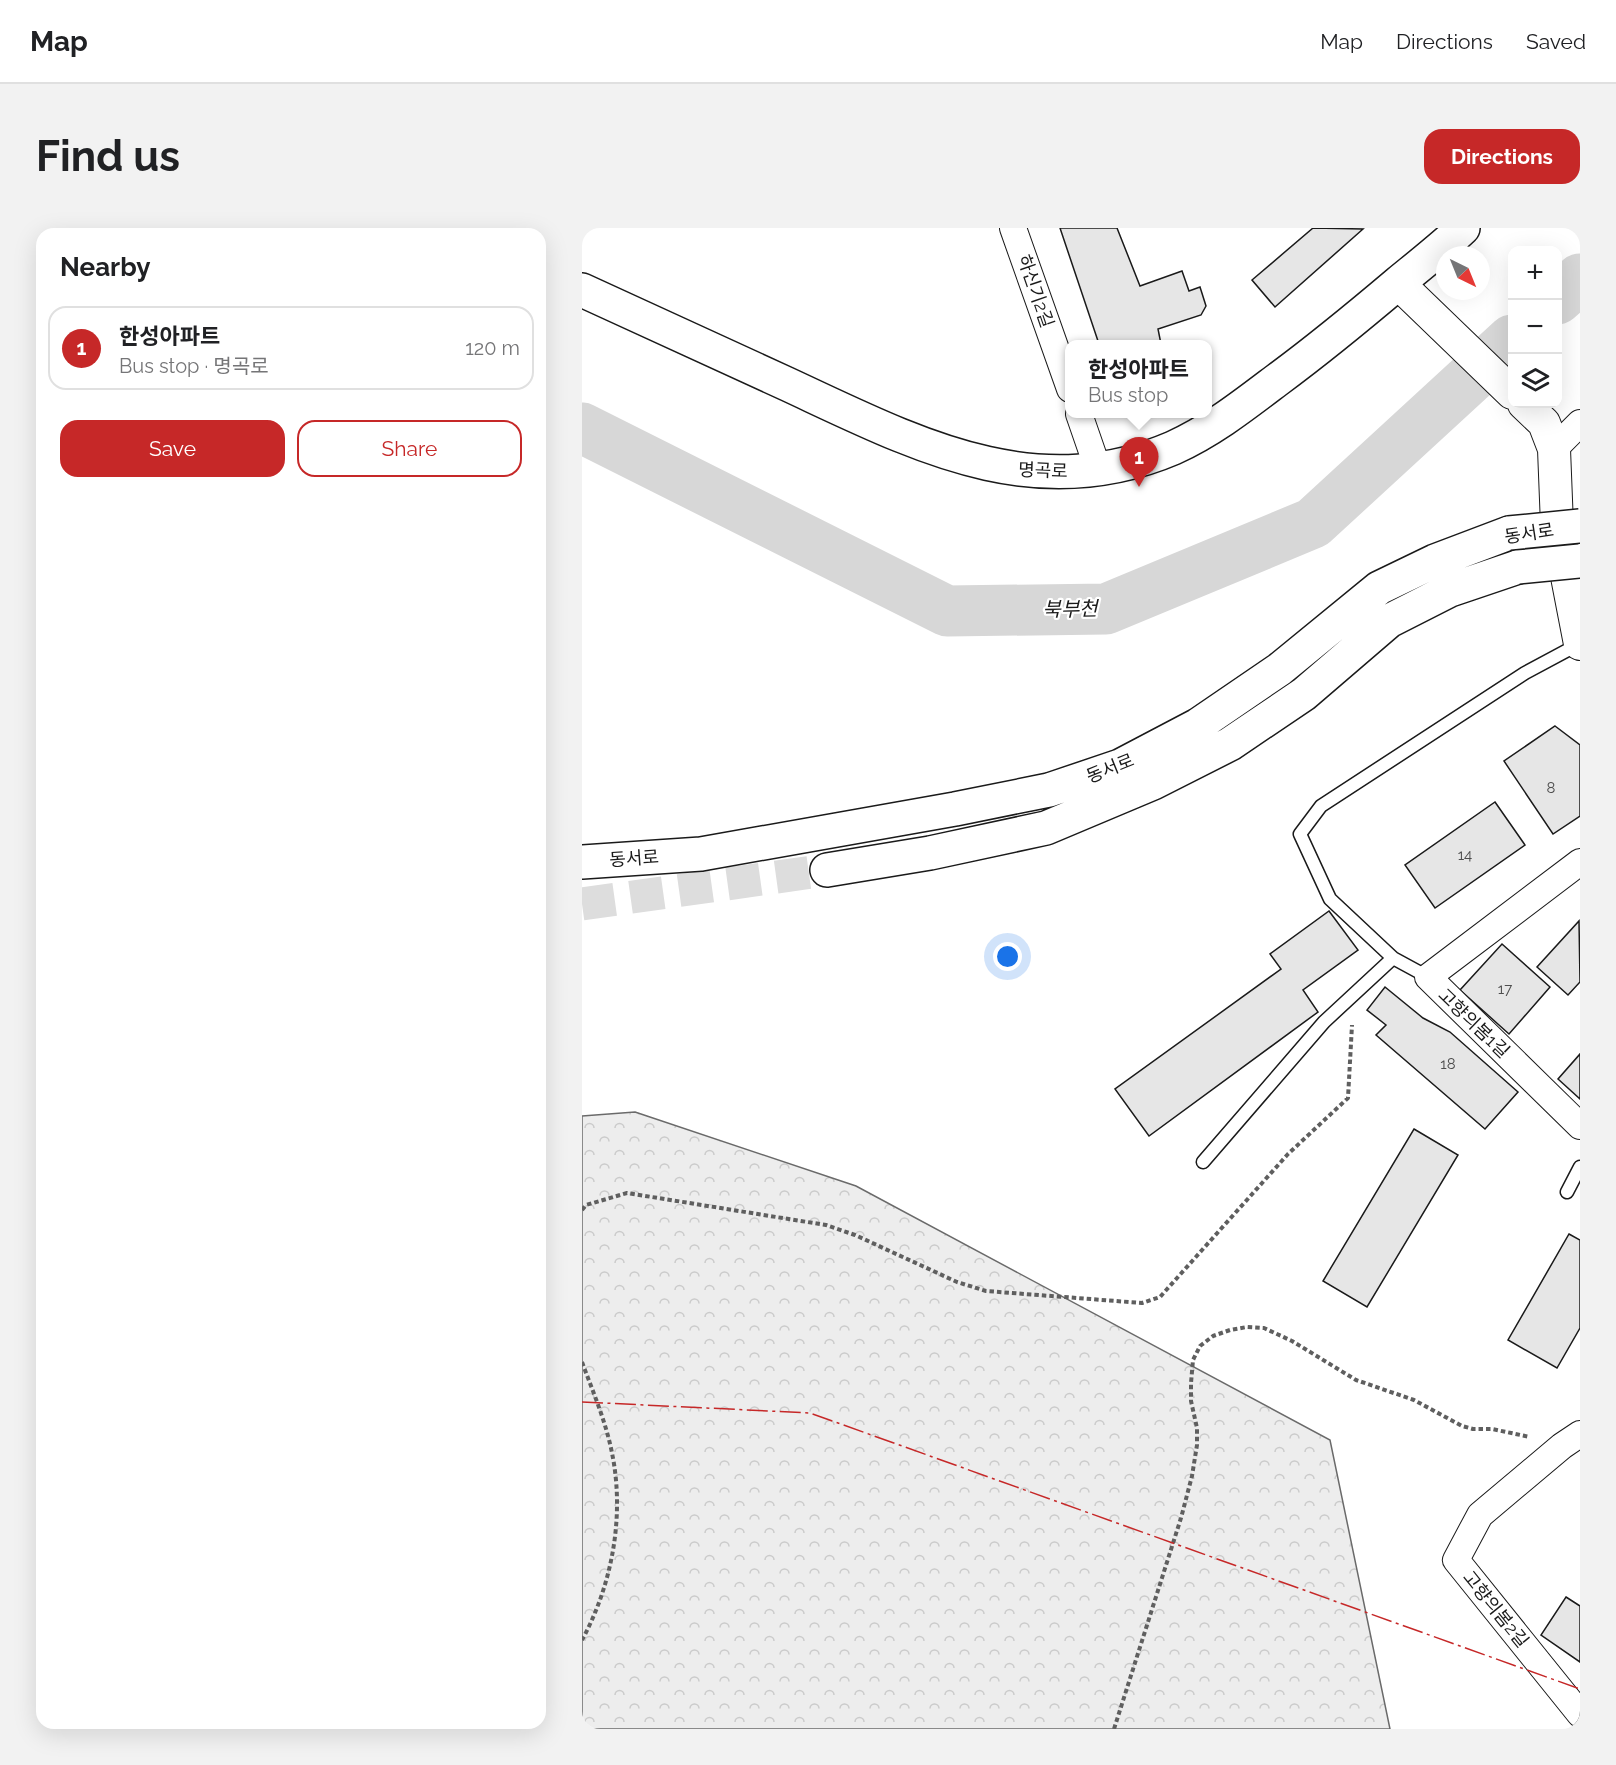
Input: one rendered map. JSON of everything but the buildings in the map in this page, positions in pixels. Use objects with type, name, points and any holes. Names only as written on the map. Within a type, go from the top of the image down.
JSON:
[{"type":"main road","name":"명곡로","points":[[582,290],[902,437],[960,458],[1009,469],[1050,473],[1098,469],[1136,461],[1172,448],[1214,427],[1323,346],[1463,228]]},
{"type":"main road","name":"동서로","points":[[582,862],[701,854],[956,810],[1049,790],[1120,766],[1198,725],[1280,669],[1379,588],[1435,561],[1509,533],[1580,526]]},
{"type":"main road","name":"동서로","points":[[827,870],[930,853],[1046,828],[1153,783],[1230,744],[1295,701],[1389,621],[1450,590],[1518,567],[1580,561]]},
{"type":"street","name":"하신기2길","points":[[1013,228],[1065,375]]},
{"type":"street","points":[[1398,283],[1508,389]]},
{"type":"street","points":[[1080,418],[1098,469]]},
{"type":"street","points":[[1580,423],[1541,425],[1580,645]]},
{"type":"street","name":"고향의봄1길","points":[[1580,861],[1428,977],[1580,1126]]},
{"type":"street","name":"고향의봄2길","points":[[1571,1440],[1480,1515],[1456,1560],[1580,1714]]},
{"type":"lane","points":[[1428,977],[1393,958],[1330,899],[1300,834],[1321,806],[1525,673],[1580,645]]},
{"type":"lane","points":[[1203,1162],[1324,1022],[1393,958]]},
{"type":"lane","points":[[1567,1192],[1580,1167]]},
{"type":"path","points":[[582,1210],[586,1205],[627,1193],[826,1225],[855,1235],[957,1282],[986,1291],[1142,1303],[1160,1297],[1288,1154],[1348,1098],[1350,1027],[1356,1017]]},
{"type":"path","points":[[1114,1729],[1178,1530],[1192,1476],[1197,1445],[1197,1428],[1191,1401],[1193,1360],[1200,1346],[1213,1336],[1247,1327],[1264,1328],[1292,1341],[1356,1380],[1414,1400],[1462,1426],[1571,1440]]},
{"type":"path","points":[[582,1362],[604,1423],[617,1482],[612,1558],[597,1613],[582,1640]]},
{"type":"green space","points":[[635,1112],[856,1186],[1330,1440],[1390,1729],[582,1729],[582,1116]]},
{"type":"waterway","name":"북부천","points":[[1562,295],[1580,279]]},
{"type":"waterway","name":"북부천","points":[[582,428],[947,611],[1106,609],[1313,523],[1508,344]]},
{"type":"tunnel","points":[[582,904],[827,870]]},
{"type":"power","points":[[582,1402],[810,1413],[1580,1689]]},
{"type":"place","name":"한성아파트","points":[[1139,487]]}]
